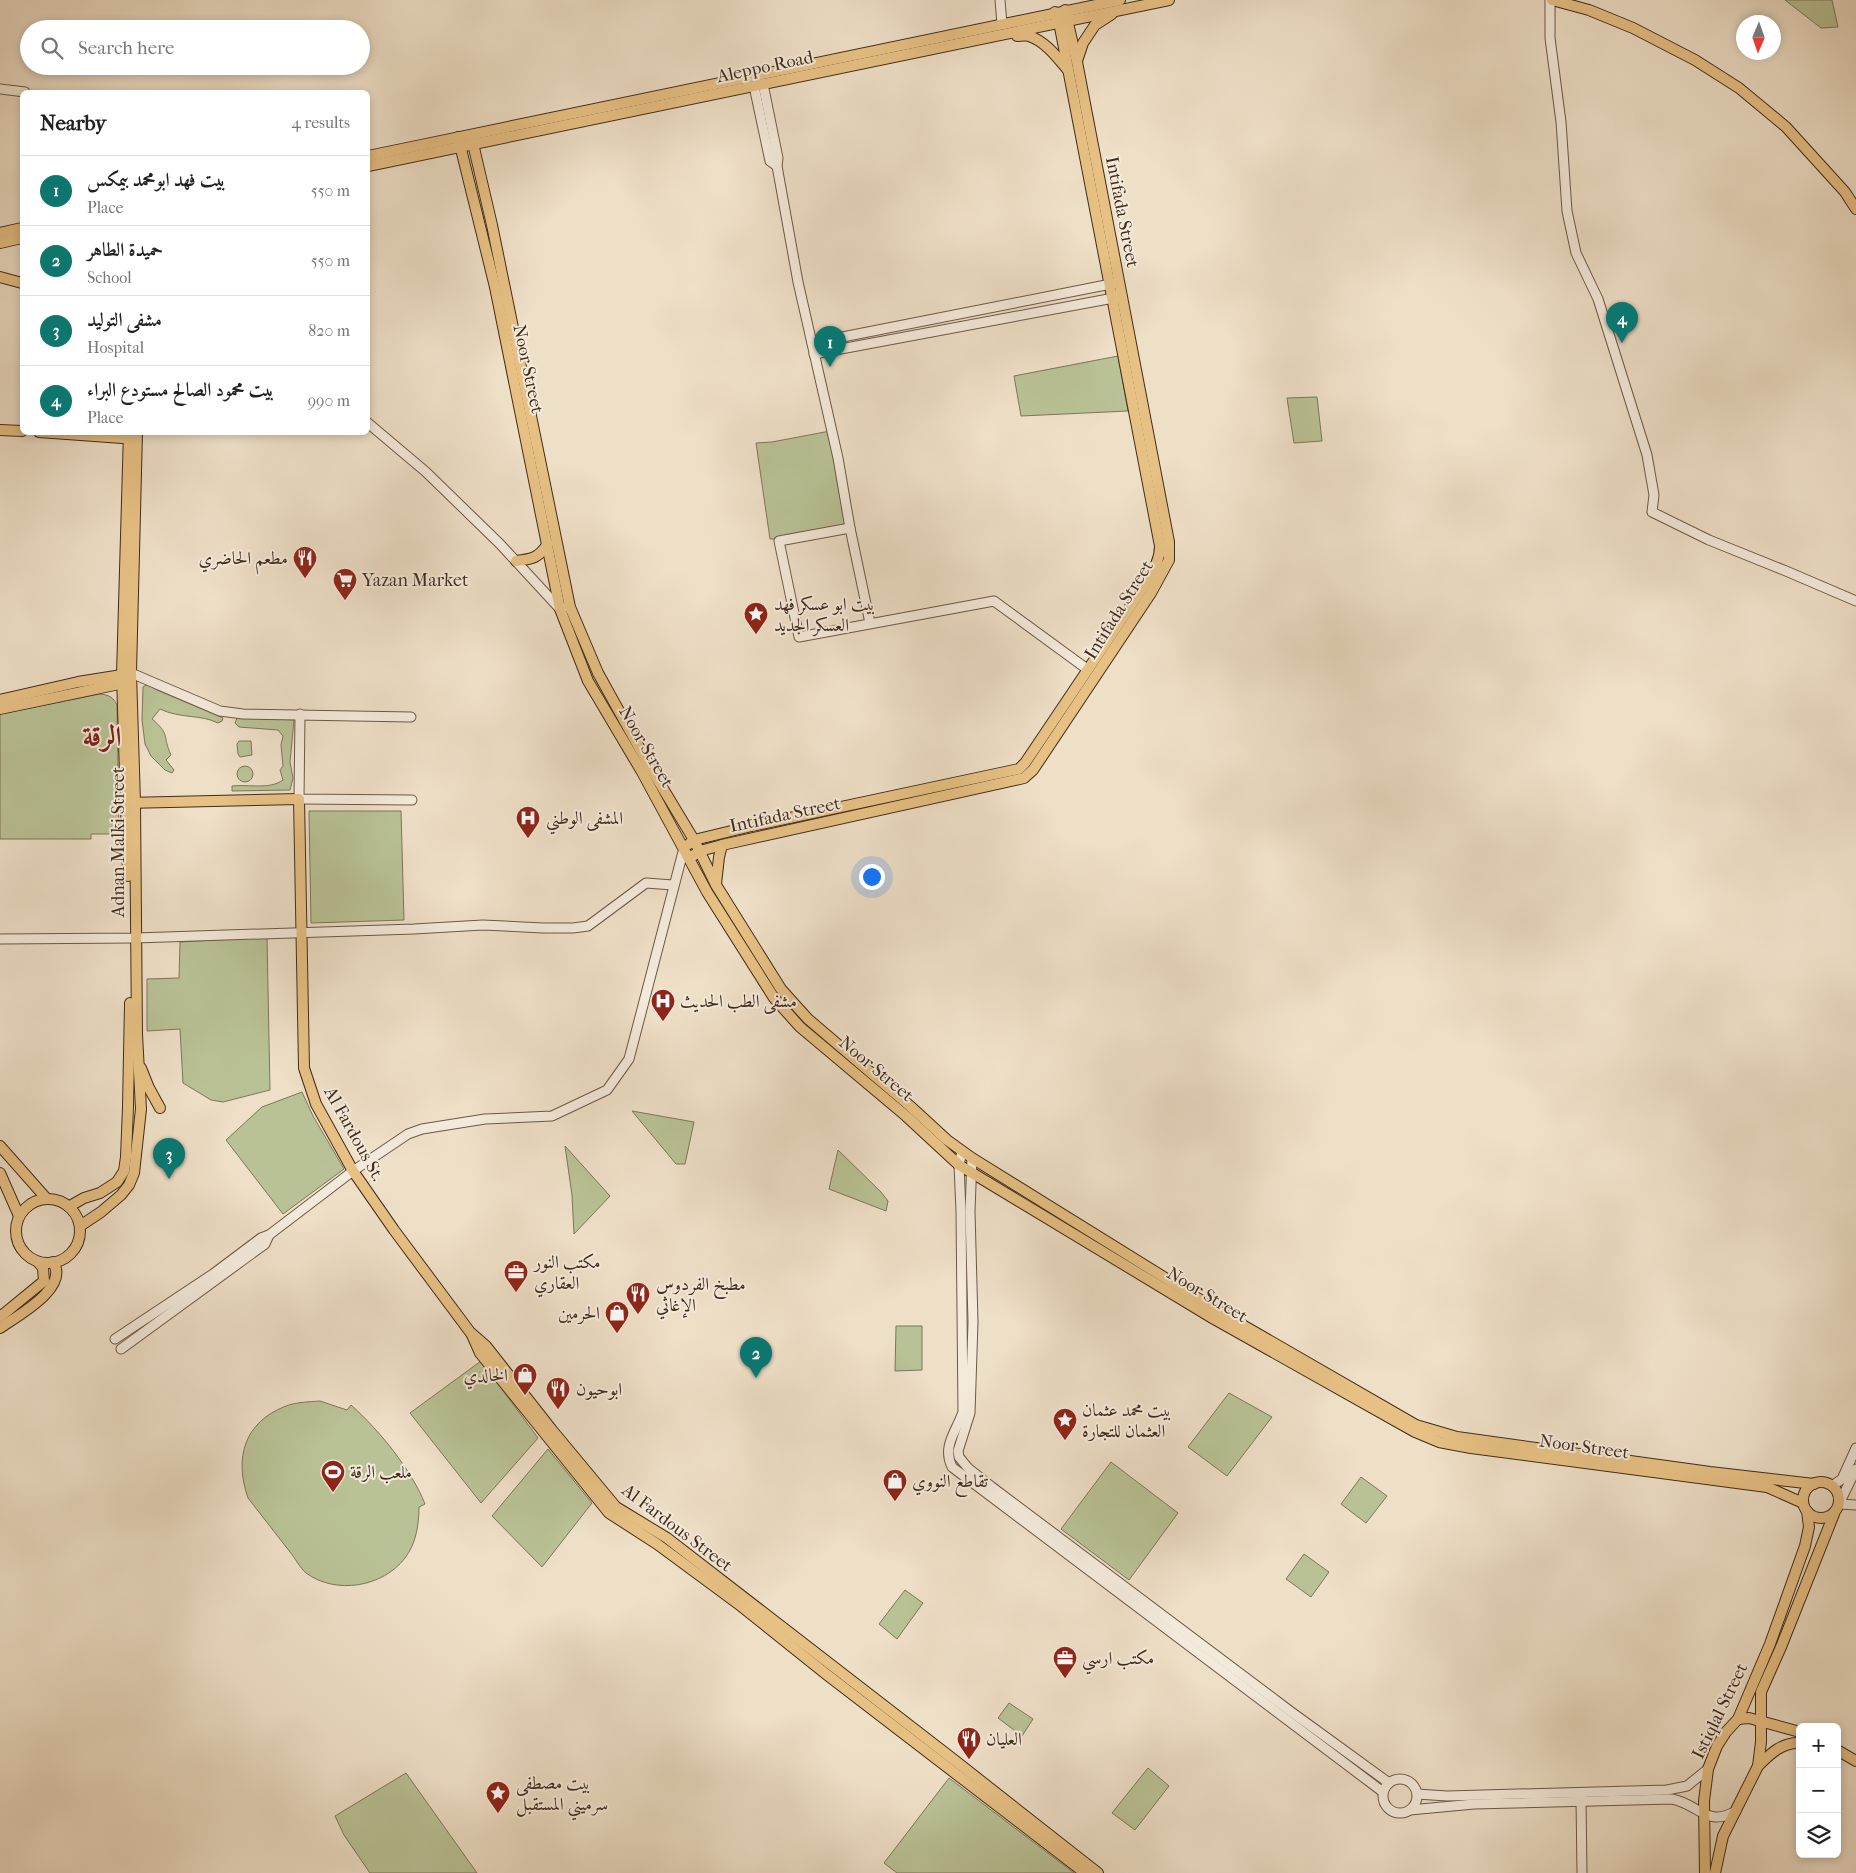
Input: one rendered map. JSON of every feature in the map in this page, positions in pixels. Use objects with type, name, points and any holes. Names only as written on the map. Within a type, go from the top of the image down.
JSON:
[{"type":"main road","name":"Aleppo Road","points":[[472,139],[758,85],[1062,16],[1120,0]]},
{"type":"main road","name":"Aleppo Road","points":[[1062,16],[1116,11],[1169,0]]},
{"type":"main road","points":[[1551,0],[1589,10],[1633,28],[1695,60],[1739,88],[1786,127],[1845,192],[1856,209]]},
{"type":"main road","points":[[1077,62],[1083,43],[1095,25],[1116,11]]},
{"type":"main road","name":"Intifada Street","points":[[1062,16],[1077,62],[1114,284]]},
{"type":"main road","name":"Intifada Street","points":[[684,856],[722,845],[1004,784],[1024,778],[1033,770],[1151,593],[1170,560],[1169,542],[1068,70],[1062,16]]},
{"type":"main road","name":"Aleppo Road","points":[[370,165],[472,139],[1002,30]]},
{"type":"main road","points":[[1002,30],[1029,36],[1051,51],[1068,70]]},
{"type":"main road","name":"Noor Street","points":[[472,139],[492,225],[565,608]]},
{"type":"main road","name":"Aleppo Road","points":[[370,156],[459,142]]},
{"type":"main road","name":"Noor Street","points":[[459,142],[495,287],[548,544],[565,608],[588,681],[642,772],[684,856],[774,998],[800,1027],[906,1116],[959,1165],[1214,1319],[1415,1432],[1439,1442],[1471,1448],[1767,1487],[1805,1507]]},
{"type":"main road","points":[[0,233],[20,228]]},
{"type":"main road","points":[[0,243],[20,238]]},
{"type":"main road","points":[[0,277],[20,282]]},
{"type":"main road","points":[[0,283],[20,288]]},
{"type":"main road","name":"Intifada Street","points":[[684,856],[694,840],[1019,770],[1025,763],[1142,589],[1160,557],[1160,546],[1117,297]]},
{"type":"main road","points":[[0,430],[20,431]]},
{"type":"main road","points":[[110,435],[133,436]]},
{"type":"main road","name":"Adnan Malki Street","points":[[80,1226],[101,1212],[121,1195],[129,1185],[134,1173],[140,1109],[132,938],[127,678],[133,436]]},
{"type":"main road","points":[[516,561],[531,560],[540,555],[548,544]]},
{"type":"main road","name":"Noor Street","points":[[571,626],[650,767],[694,840],[716,885],[781,989],[808,1019],[972,1158],[1220,1312],[1416,1425],[1456,1437],[1710,1472],[1814,1484]]},
{"type":"main road","points":[[0,700],[127,678]]},
{"type":"main road","points":[[0,709],[127,678]]},
{"type":"main road","points":[[130,803],[298,799]]},
{"type":"main road","name":"Al Fardous St.","points":[[298,799],[304,1068],[316,1104],[353,1171],[394,1230],[470,1332]]},
{"type":"main road","points":[[716,885],[722,845]]},
{"type":"main road","name":"Adnan Malki Street","points":[[70,1206],[84,1198],[100,1193],[117,1182],[124,1171],[128,1107],[132,938]]},
{"type":"main road","points":[[138,1060],[149,1088],[160,1108]]},
{"type":"main road","points":[[0,1146],[46,1198]]},
{"type":"main road","points":[[0,1173],[19,1216]]},
{"type":"main road","points":[[0,1328],[44,1281],[43,1268],[22,1250],[18,1242],[16,1224],[19,1216],[31,1203],[46,1198],[62,1202],[70,1206],[78,1218],[80,1226],[80,1234],[74,1250],[68,1256],[53,1262],[38,1262]]},
{"type":"main road","points":[[0,1317],[45,1296],[56,1279],[56,1267],[53,1262]]},
{"type":"main road","name":"Al Fardous Street","points":[[470,1332],[480,1354],[609,1513],[657,1544],[741,1606],[826,1674],[1085,1873]]},
{"type":"main road","name":"Al Fardous Street","points":[[470,1332],[486,1346],[616,1507],[667,1538],[1098,1873]]},
{"type":"main road","points":[[1823,1482],[1832,1486],[1838,1494],[1839,1504],[1834,1514],[1829,1517],[1817,1518],[1805,1507],[1805,1492],[1814,1484],[1823,1482]]},
{"type":"main road","name":"Istiqlal Street","points":[[1706,1873],[1704,1801],[1708,1769],[1717,1746],[1738,1718],[1770,1644],[1803,1554],[1809,1527],[1805,1507]]},
{"type":"main road","name":"Istiqlal Street","points":[[1715,1873],[1723,1836],[1758,1766],[1761,1742],[1761,1692],[1834,1514]]},
{"type":"main road","points":[[1738,1718],[1749,1718],[1796,1731]]},
{"type":"main road","points":[[1758,1766],[1772,1752],[1790,1742],[1796,1743]]},
{"type":"main road","points":[[1841,1752],[1856,1761]]},
{"type":"main road","points":[[1841,1755],[1856,1761]]},
{"type":"street","points":[[1000,0],[1002,30]]},
{"type":"street","points":[[1551,0],[1550,38],[1561,122],[1567,211],[1576,253],[1598,299],[1647,455],[1654,495],[1652,512],[1709,540],[1786,570],[1856,601]]},
{"type":"street","points":[[758,85],[770,161],[777,166],[798,282],[838,458],[850,528],[870,623]]},
{"type":"street","points":[[0,89],[20,91]]},
{"type":"street","points":[[812,343],[1114,284]]},
{"type":"street","points":[[814,354],[1117,297]]},
{"type":"street","points":[[370,425],[426,472],[565,608]]},
{"type":"street","points":[[850,528],[780,541],[799,637],[994,601],[1088,669]]},
{"type":"street","points":[[127,678],[144,679],[220,711],[243,714],[411,717]]},
{"type":"street","points":[[300,714],[298,799],[412,800]]},
{"type":"street","points":[[115,1339],[213,1274],[261,1238],[269,1235],[353,1171],[408,1134],[422,1129],[485,1120],[552,1116],[606,1090],[629,1059],[673,884],[684,856]]},
{"type":"street","points":[[0,939],[132,938],[483,925],[580,928],[588,926],[646,883],[673,884]]},
{"type":"street","points":[[962,1151],[959,1165],[963,1412],[950,1440],[948,1458],[952,1468],[1383,1792]]},
{"type":"street","points":[[972,1158],[970,1211],[973,1322],[970,1413],[960,1442],[959,1457],[968,1468],[992,1487],[1389,1783]]},
{"type":"street","points":[[121,1349],[265,1244],[269,1235]]},
{"type":"street","points":[[1832,1486],[1842,1479],[1856,1448]]},
{"type":"street","points":[[1839,1504],[1852,1490],[1856,1469]]},
{"type":"street","points":[[1832,1486],[1852,1490]]},
{"type":"street","points":[[1839,1504],[1856,1505]]},
{"type":"street","points":[[1410,1810],[1416,1801],[1417,1794],[1411,1784],[1406,1781],[1394,1780],[1389,1783],[1383,1792],[1384,1803],[1388,1809],[1400,1814],[1410,1810],[1474,1804],[1666,1790],[1687,1786],[1708,1769]]},
{"type":"street","points":[[1417,1794],[1447,1796],[1672,1798],[1714,1818],[1722,1818],[1736,1811]]},
{"type":"street","points":[[1581,1797],[1582,1873]]},
{"type":"green space","points":[[1785,0],[1832,0],[1838,27],[1821,28]]},
{"type":"green space","points":[[1118,356],[1128,411],[1021,416],[1014,376]]},
{"type":"green space","points":[[1317,397],[1322,441],[1294,443],[1287,398]]},
{"type":"green space","points":[[830,431],[848,526],[770,539],[756,443],[772,442]]},
{"type":"green space","points":[[148,684],[157,690],[223,718],[218,723],[204,718],[175,714],[160,709],[152,719],[164,732],[171,755],[166,760],[174,770],[172,773],[165,770],[151,756],[145,744],[142,720],[143,687]]},
{"type":"green space","points":[[100,694],[110,697],[117,705],[119,834],[91,834],[91,839],[0,839],[0,714]]},
{"type":"green space","points":[[238,716],[294,720],[290,762],[293,778],[290,790],[232,791],[232,786],[265,786],[283,780],[280,770],[283,766],[281,745],[283,736],[278,730],[239,727],[235,723]]},
{"type":"green space","points":[[239,741],[251,741],[252,755],[240,757],[237,744]]},
{"type":"green space","points":[[245,766],[251,768],[253,774],[251,780],[245,782],[239,780],[237,774],[239,768]]},
{"type":"green space","points":[[309,811],[401,811],[404,920],[311,923]]},
{"type":"green space","points":[[267,937],[270,1090],[223,1102],[211,1100],[183,1083],[180,1029],[147,1031],[147,979],[179,978],[180,942]]},
{"type":"green space","points":[[302,1092],[313,1116],[344,1169],[283,1214],[226,1140],[262,1107]]},
{"type":"green space","points":[[632,1111],[694,1122],[685,1164],[676,1164]]},
{"type":"green space","points":[[565,1146],[610,1196],[574,1234],[572,1195]]},
{"type":"green space","points":[[838,1150],[881,1192],[888,1201],[886,1211],[829,1189]]},
{"type":"green space","points":[[896,1326],[922,1326],[922,1370],[895,1371]]},
{"type":"green space","points":[[481,1361],[538,1438],[481,1503],[410,1413]]},
{"type":"green space","points":[[1229,1393],[1272,1417],[1227,1476],[1188,1447]]},
{"type":"green space","name":"ملعب الرقة","points":[[320,1401],[347,1410],[351,1405],[362,1415],[403,1464],[425,1504],[419,1507],[416,1534],[412,1547],[405,1558],[396,1568],[384,1576],[358,1585],[331,1584],[318,1580],[306,1573],[248,1498],[244,1483],[242,1469],[246,1443],[260,1421],[286,1406]]},
{"type":"green space","points":[[548,1449],[592,1503],[542,1567],[492,1516]]},
{"type":"green space","points":[[1111,1462],[1178,1513],[1129,1580],[1061,1529]]},
{"type":"green space","points":[[1361,1477],[1387,1496],[1366,1523],[1341,1504]]},
{"type":"green space","points":[[1304,1554],[1329,1572],[1311,1597],[1286,1579]]},
{"type":"green space","points":[[905,1590],[923,1603],[897,1639],[879,1624]]},
{"type":"green space","points":[[1009,1703],[1033,1719],[1022,1736],[998,1718]]},
{"type":"green space","points":[[1148,1768],[1169,1786],[1135,1830],[1112,1813]]},
{"type":"green space","points":[[406,1773],[477,1873],[370,1873],[344,1835],[335,1816]]},
{"type":"green space","points":[[949,1778],[1074,1873],[897,1873],[884,1863]]},
{"type":"place","name":"بيت محمود الصالح مستودع البراء","points":[[1622,343]]},
{"type":"place","name":"بيت فهد ابومحمد بيمكس","points":[[830,367]]},
{"type":"place","name":"مطعم الحاضري","points":[[305,579]]},
{"type":"place","name":"Yazan Market","points":[[345,601]]},
{"type":"place","name":"بيت ابو عسكر فهد العسكر الجديد","points":[[756,635]]},
{"type":"place","name":"المشفى الوطني","points":[[528,839]]},
{"type":"place","name":"مشفى الطب الحديث","points":[[663,1022]]},
{"type":"place","name":"مشفى التوليد","points":[[169,1179]]},
{"type":"place","name":"مكتب النور العقاري","points":[[516,1293]]},
{"type":"place","name":"مطبخ الفردوس الإغاثي","points":[[638,1315]]},
{"type":"place","name":"الحرمين","points":[[617,1334]]},
{"type":"place","name":"حميدة الطاهر","points":[[756,1378]]},
{"type":"place","name":"الخالدي","points":[[525,1396]]},
{"type":"place","name":"ابوحيون","points":[[558,1410]]},
{"type":"place","name":"بيت محمد عثمان العثمان للتجارة","points":[[1065,1441]]},
{"type":"place","name":"ملعب الرقة","points":[[333,1493]]},
{"type":"place","name":"تقاطع النووي","points":[[895,1502]]},
{"type":"place","name":"مكتب ارسي","points":[[1065,1679]]},
{"type":"place","name":"العليان","points":[[969,1760]]},
{"type":"place","name":"بيت مصطفى سرميني المستقبل","points":[[498,1814]]},
{"type":"district","name":"الرقة","points":[[102,736]]}]
